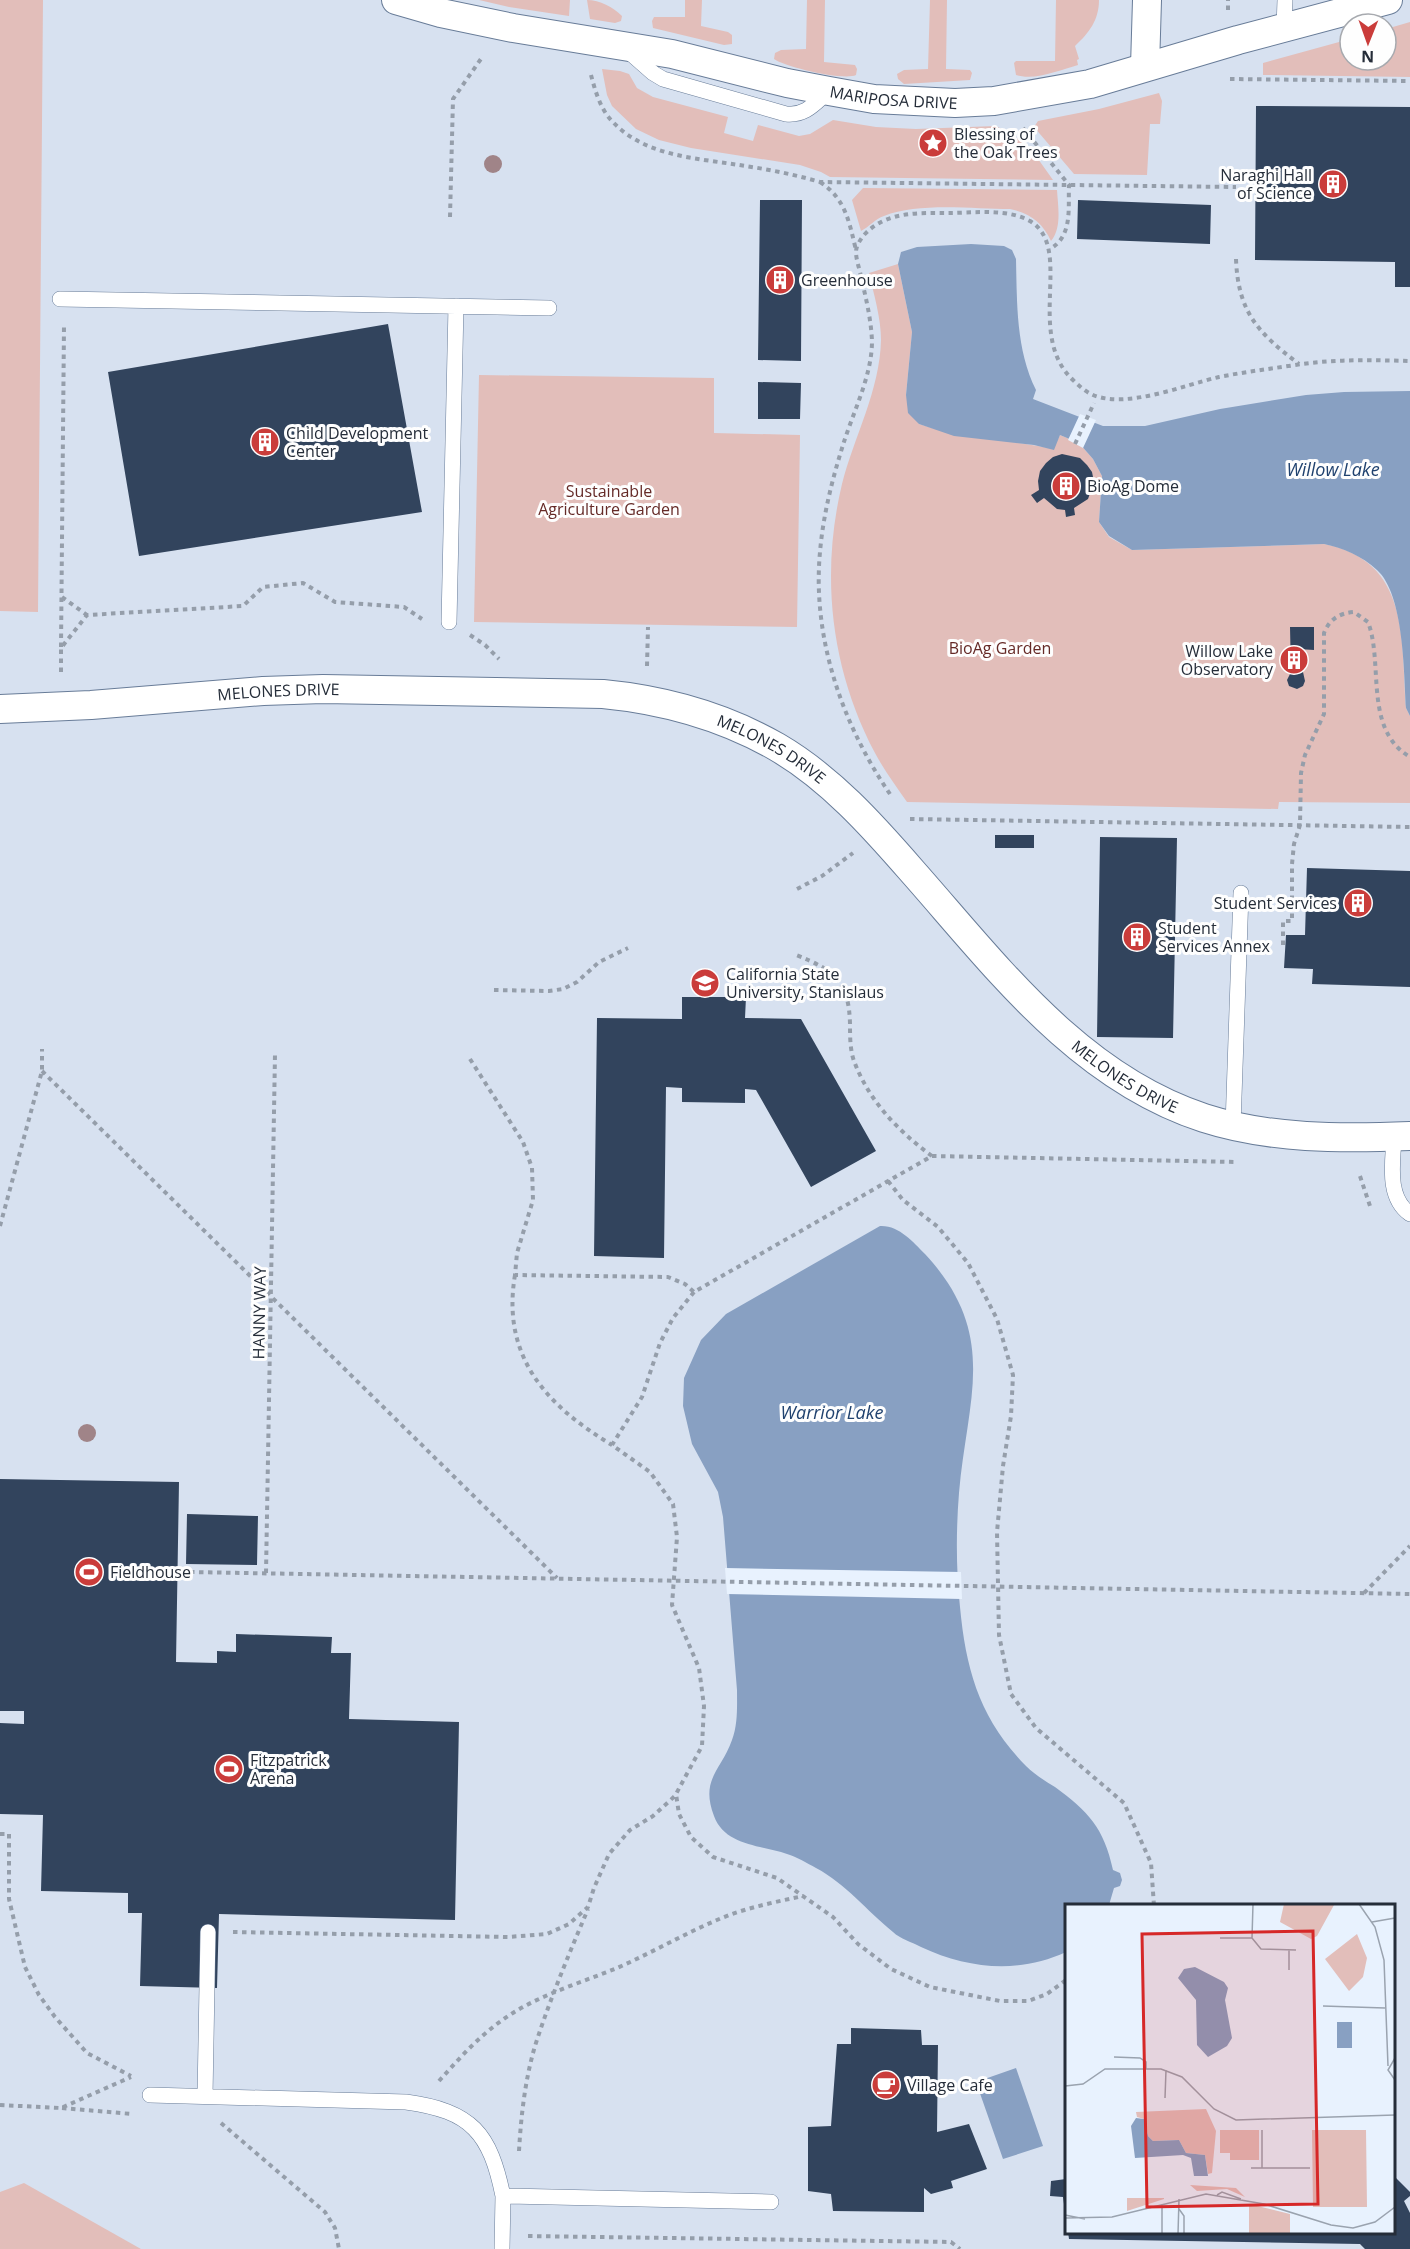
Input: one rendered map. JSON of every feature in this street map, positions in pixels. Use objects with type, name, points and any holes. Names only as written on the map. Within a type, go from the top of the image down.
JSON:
[{"type":"street","name":"MARIPOSA DRIVE","points":[[396,0],[470,19],[709,62],[787,84],[874,99],[918,103],[994,101],[1090,84],[1145,67],[1284,14],[1388,0]]},
{"type":"street","points":[[1145,67],[1147,0]]},
{"type":"street","name":"MELONES DRIVE","points":[[0,709],[91,705],[263,691],[334,689],[603,694],[647,699],[708,714],[778,748],[843,798],[878,831],[1016,989],[1069,1039],[1138,1088],[1203,1118],[1233,1126],[1303,1135],[1402,1137]]},
{"type":"lane","points":[[60,299],[549,308]]},
{"type":"lane","points":[[449,622],[456,306]]},
{"type":"lane","points":[[1233,1126],[1241,893]]},
{"type":"lane","points":[[1402,1137],[1393,1187],[1395,1197],[1403,1209],[1410,1214]]},
{"type":"lane","points":[[205,2096],[208,1932]]},
{"type":"lane","points":[[150,2095],[406,2102],[436,2106],[465,2121],[485,2142],[497,2166],[503,2196],[502,2249]]},
{"type":"lane","points":[[503,2196],[771,2202]]},
{"type":"path","points":[[1228,0],[1228,11]]},
{"type":"path","points":[[450,216],[453,99],[485,53]]},
{"type":"path","points":[[590,69],[602,106],[610,120],[640,142],[676,155],[791,174],[820,182],[1236,187]]},
{"type":"path","points":[[1221,79],[1410,81]]},
{"type":"path","points":[[1017,121],[1069,185],[1067,229],[1064,237],[1050,249]]},
{"type":"path","points":[[820,182],[843,204],[856,251],[870,323],[871,354],[828,499],[819,554],[823,631],[842,704],[869,762],[894,801]]},
{"type":"path","points":[[856,251],[866,234],[881,222],[902,215],[928,213],[1014,215],[1035,224],[1050,249],[1049,327],[1052,349],[1070,378],[1097,397],[1114,399],[1139,397],[1225,376],[1299,364],[1380,360],[1410,361]]},
{"type":"path","points":[[1236,259],[1239,290],[1251,319],[1274,344],[1299,364]]},
{"type":"path","points":[[61,672],[64,319]]},
{"type":"path","points":[[1075,444],[1094,403]]},
{"type":"path","points":[[62,597],[87,615],[243,606],[263,587],[303,583],[335,602],[404,607],[424,620],[449,622],[484,645],[502,663]]},
{"type":"path","points":[[1283,945],[1283,921],[1292,921],[1292,864],[1294,844],[1300,825],[1302,764],[1324,714],[1324,633],[1327,626],[1339,615],[1354,612],[1362,615],[1368,622],[1373,642],[1380,713],[1398,747],[1410,757]]},
{"type":"path","points":[[61,648],[87,615]]},
{"type":"path","points":[[646,676],[648,627]]},
{"type":"path","points":[[907,818],[1410,827]]},
{"type":"path","points":[[797,889],[822,876],[860,847]]},
{"type":"path","points":[[494,990],[563,989],[577,982],[599,962],[628,948]]},
{"type":"path","points":[[796,955],[834,974],[844,990],[850,1011],[853,1059],[865,1084],[878,1106],[895,1126],[932,1156]]},
{"type":"path","points":[[0,1226],[42,1071],[42,1049]]},
{"type":"path","name":"HANNY WAY","points":[[266,1573],[275,1053]]},
{"type":"path","points":[[470,1059],[518,1134],[532,1168],[533,1200],[517,1253],[511,1298],[513,1322],[522,1354],[536,1382],[558,1407],[584,1429],[612,1445],[650,1472],[673,1504],[677,1537],[672,1605],[699,1668],[705,1706],[702,1746],[676,1794],[653,1816],[630,1830],[609,1854],[594,1888],[535,2048],[522,2114],[519,2152]]},
{"type":"path","points":[[42,1071],[557,1578]]},
{"type":"path","points":[[612,1445],[642,1397],[660,1343],[674,1318],[694,1292],[932,1156],[1245,1162]]},
{"type":"path","points":[[888,1181],[903,1200],[938,1227],[968,1263],[997,1319],[1013,1376],[1011,1416],[1003,1466],[997,1532],[999,1635],[1011,1694],[1036,1728],[1124,1803],[1151,1863],[1154,1904]]},
{"type":"path","points":[[515,1275],[668,1277],[685,1284],[694,1292]]},
{"type":"path","points":[[1363,1593],[1410,1546]]},
{"type":"path","points":[[190,1572],[1410,1594]]},
{"type":"path","points":[[676,1794],[679,1814],[691,1837],[713,1857],[777,1878],[832,1917],[858,1944],[891,1969],[930,1987],[1000,2001],[1028,2001],[1047,1994],[1065,1982]]},
{"type":"path","points":[[0,1834],[9,1834],[9,1899],[25,1967],[39,1995],[87,2053],[132,2076],[61,2108]]},
{"type":"path","points":[[434,2086],[475,2042],[501,2021],[533,2001],[641,1958],[670,1941],[732,1914],[803,1896]]},
{"type":"path","points":[[208,1932],[508,1937],[547,1934],[568,1924],[588,1907]]},
{"type":"path","points":[[0,2105],[142,2115]]},
{"type":"path","points":[[216,2118],[325,2212],[335,2228],[339,2249]]},
{"type":"path","points":[[519,2236],[951,2242],[960,2249]]},
{"type":"shaded area","name":"California State University, Stanislaus","points":[[0,0],[1410,0],[1410,2249],[0,2249]]},
{"type":"green space","points":[[0,0],[43,0],[38,612],[0,611]]},
{"type":"green space","points":[[479,0],[570,0],[569,16],[509,7]]},
{"type":"green space","points":[[587,0],[597,1],[610,7],[622,16],[621,21],[615,23],[590,19]]},
{"type":"green space","points":[[685,0],[702,0],[701,26],[728,32],[732,35],[732,44],[724,45],[653,28],[654,17],[685,17]]},
{"type":"green space","points":[[807,0],[825,0],[824,62],[855,65],[856,75],[840,76],[815,72],[790,66],[774,59],[775,53],[781,50],[806,49]]},
{"type":"green space","points":[[930,0],[947,0],[946,69],[970,70],[972,73],[970,80],[904,84],[898,79],[897,74],[904,70],[928,69]]},
{"type":"green space","points":[[1056,0],[1099,0],[1099,7],[1092,26],[1075,46],[1079,59],[1077,60],[1078,65],[1039,76],[1016,75],[1014,63],[1016,61],[1055,61]]},
{"type":"green space","points":[[1410,22],[1410,77],[1263,75],[1263,63],[1338,42],[1338,72],[1398,72],[1398,26]]},
{"type":"green space","points":[[602,69],[629,74],[637,88],[653,97],[728,117],[724,133],[753,141],[758,125],[799,136],[810,134],[833,120],[876,127],[916,129],[996,126],[1031,149],[1053,180],[830,177],[800,165],[691,148],[659,140],[636,129],[612,106],[607,95]]},
{"type":"green space","points":[[1159,93],[1162,101],[1160,124],[1150,124],[1147,175],[1074,174],[1034,127],[1038,121],[1099,109]]},
{"type":"green space","points":[[863,188],[1057,190],[1057,230],[1051,241],[1040,224],[1030,216],[1010,209],[929,208],[913,209],[884,216],[861,231],[852,200]]},
{"type":"green space","name":"BioAg Garden","points":[[898,264],[912,332],[906,395],[919,424],[952,433],[1053,449],[1060,435],[1079,443],[1093,459],[1102,476],[1099,522],[1109,537],[1132,550],[1324,544],[1352,553],[1372,567],[1386,585],[1395,606],[1401,630],[1406,708],[1410,716],[1410,803],[1279,802],[1278,809],[907,802],[875,753],[848,688],[839,655],[831,587],[835,519],[842,484],[871,395],[880,359],[880,323],[869,273]]},
{"type":"green space","name":"Sustainable Agriculture Garden","points":[[479,375],[714,378],[714,433],[800,435],[797,627],[474,622]]},
{"type":"green space","points":[[24,2183],[141,2249],[0,2249],[0,2192]]},
{"type":"water","name":"Willow Lake","points":[[971,244],[1004,246],[1012,250],[1016,259],[1021,343],[1029,375],[1036,390],[1033,399],[1103,426],[1145,426],[1220,409],[1306,395],[1410,391],[1410,716],[1406,708],[1401,635],[1393,597],[1386,581],[1377,570],[1359,557],[1324,544],[1132,550],[1109,536],[1099,522],[1102,476],[1093,459],[1079,443],[1060,435],[1054,450],[1034,445],[954,436],[919,424],[908,413],[906,395],[912,332],[898,264],[901,252],[917,247]]},
{"type":"water","name":"Warrior Lake","points":[[880,1226],[899,1231],[925,1254],[948,1284],[963,1312],[971,1340],[973,1369],[972,1397],[959,1493],[957,1564],[963,1630],[971,1673],[986,1712],[1010,1748],[1029,1769],[1077,1804],[1093,1822],[1105,1843],[1113,1870],[1120,1873],[1122,1880],[1120,1886],[1114,1888],[1109,1904],[1065,1904],[1065,1952],[1030,1964],[1012,1966],[975,1964],[939,1954],[896,1934],[827,1874],[794,1857],[735,1839],[719,1826],[710,1803],[709,1793],[714,1776],[734,1734],[737,1715],[723,1517],[718,1492],[692,1444],[683,1406],[684,1378],[701,1340],[726,1314]]},
{"type":"water","points":[[1016,2068],[1043,2146],[1003,2159],[976,2082]]},
{"type":"pier","points":[[1080,414],[1096,420],[1083,448],[1068,440]]},
{"type":"pier","points":[[725,1568],[961,1572],[962,1599],[727,1594]]},
{"type":"building","name":"Naraghi Hall of Science","points":[[1256,106],[1410,107],[1410,287],[1395,287],[1395,262],[1255,260]]},
{"type":"building","name":"Greenhouse","points":[[760,200],[802,200],[801,361],[758,360]]},
{"type":"building","points":[[1078,200],[1211,205],[1210,244],[1077,239]]},
{"type":"building","name":"Child Development Center","points":[[388,324],[422,512],[139,556],[108,372]]},
{"type":"building","points":[[758,382],[801,383],[800,419],[758,419]]},
{"type":"building","name":"BioAg Dome","points":[[1062,454],[1080,458],[1092,472],[1094,482],[1088,499],[1074,508],[1075,515],[1066,517],[1065,510],[1057,509],[1044,498],[1037,503],[1031,495],[1039,490],[1040,471],[1046,463]]},
{"type":"building","name":"Willow Lake Observatory","points":[[1290,627],[1314,627],[1314,650],[1298,649],[1298,670],[1303,672],[1305,681],[1303,686],[1297,689],[1289,686],[1287,680],[1291,672]]},
{"type":"building","points":[[995,835],[1034,835],[1034,848],[995,848]]},
{"type":"building","name":"Student Services Annex","points":[[1100,837],[1177,838],[1173,1038],[1097,1037]]},
{"type":"building","name":"Student Services","points":[[1307,868],[1410,871],[1410,987],[1312,984],[1313,969],[1284,968],[1286,935],[1305,935]]},
{"type":"building","points":[[682,997],[746,997],[745,1018],[801,1019],[876,1151],[811,1187],[756,1090],[745,1089],[745,1103],[682,1102],[682,1088],[666,1087],[664,1258],[594,1256],[597,1018],[682,1019]]},
{"type":"building","name":"Fitzpatrick Arena","points":[[0,1479],[179,1482],[176,1662],[217,1663],[217,1651],[236,1652],[236,1634],[332,1637],[331,1653],[351,1653],[349,1719],[459,1722],[455,1920],[219,1914],[217,1988],[140,1986],[142,1913],[128,1913],[128,1893],[41,1891],[43,1815],[0,1814],[0,1723],[24,1724],[24,1711],[0,1711]]},
{"type":"building","points":[[187,1514],[258,1516],[257,1565],[186,1564]]},
{"type":"building","name":"Village Cafe","points":[[851,2028],[921,2030],[922,2045],[938,2045],[937,2132],[969,2124],[987,2169],[951,2181],[953,2188],[931,2194],[924,2188],[924,2212],[833,2211],[831,2194],[808,2191],[808,2127],[831,2126],[837,2044],[851,2044]]},
{"type":"building","points":[[1395,2177],[1410,2192],[1410,2196],[1404,2201],[1410,2213],[1410,2249],[1365,2249],[1360,2244],[1069,2239],[1068,2234],[1395,2234]]},
{"type":"building","points":[[1065,2179],[1065,2211],[1063,2197],[1050,2196],[1051,2181]]},
{"type":"place","name":"Blessing of the Oak Trees","points":[[933,143]]},
{"type":"place","name":"Naraghi Hall of Science","points":[[1333,184]]},
{"type":"place","name":"Greenhouse","points":[[780,280]]},
{"type":"place","name":"Child Development Center","points":[[265,442]]},
{"type":"place","name":"BioAg Dome","points":[[1066,486]]},
{"type":"place","name":"Willow Lake Observatory","points":[[1294,660]]},
{"type":"place","name":"Student Services","points":[[1358,903]]},
{"type":"place","name":"Student Services Annex","points":[[1137,937]]},
{"type":"place","name":"California State University, Stanislaus","points":[[705,983]]},
{"type":"place","name":"Fieldhouse","points":[[89,1572]]},
{"type":"place","name":"Fitzpatrick Arena","points":[[229,1769]]},
{"type":"place","name":"Village Cafe","points":[[886,2085]]}]
